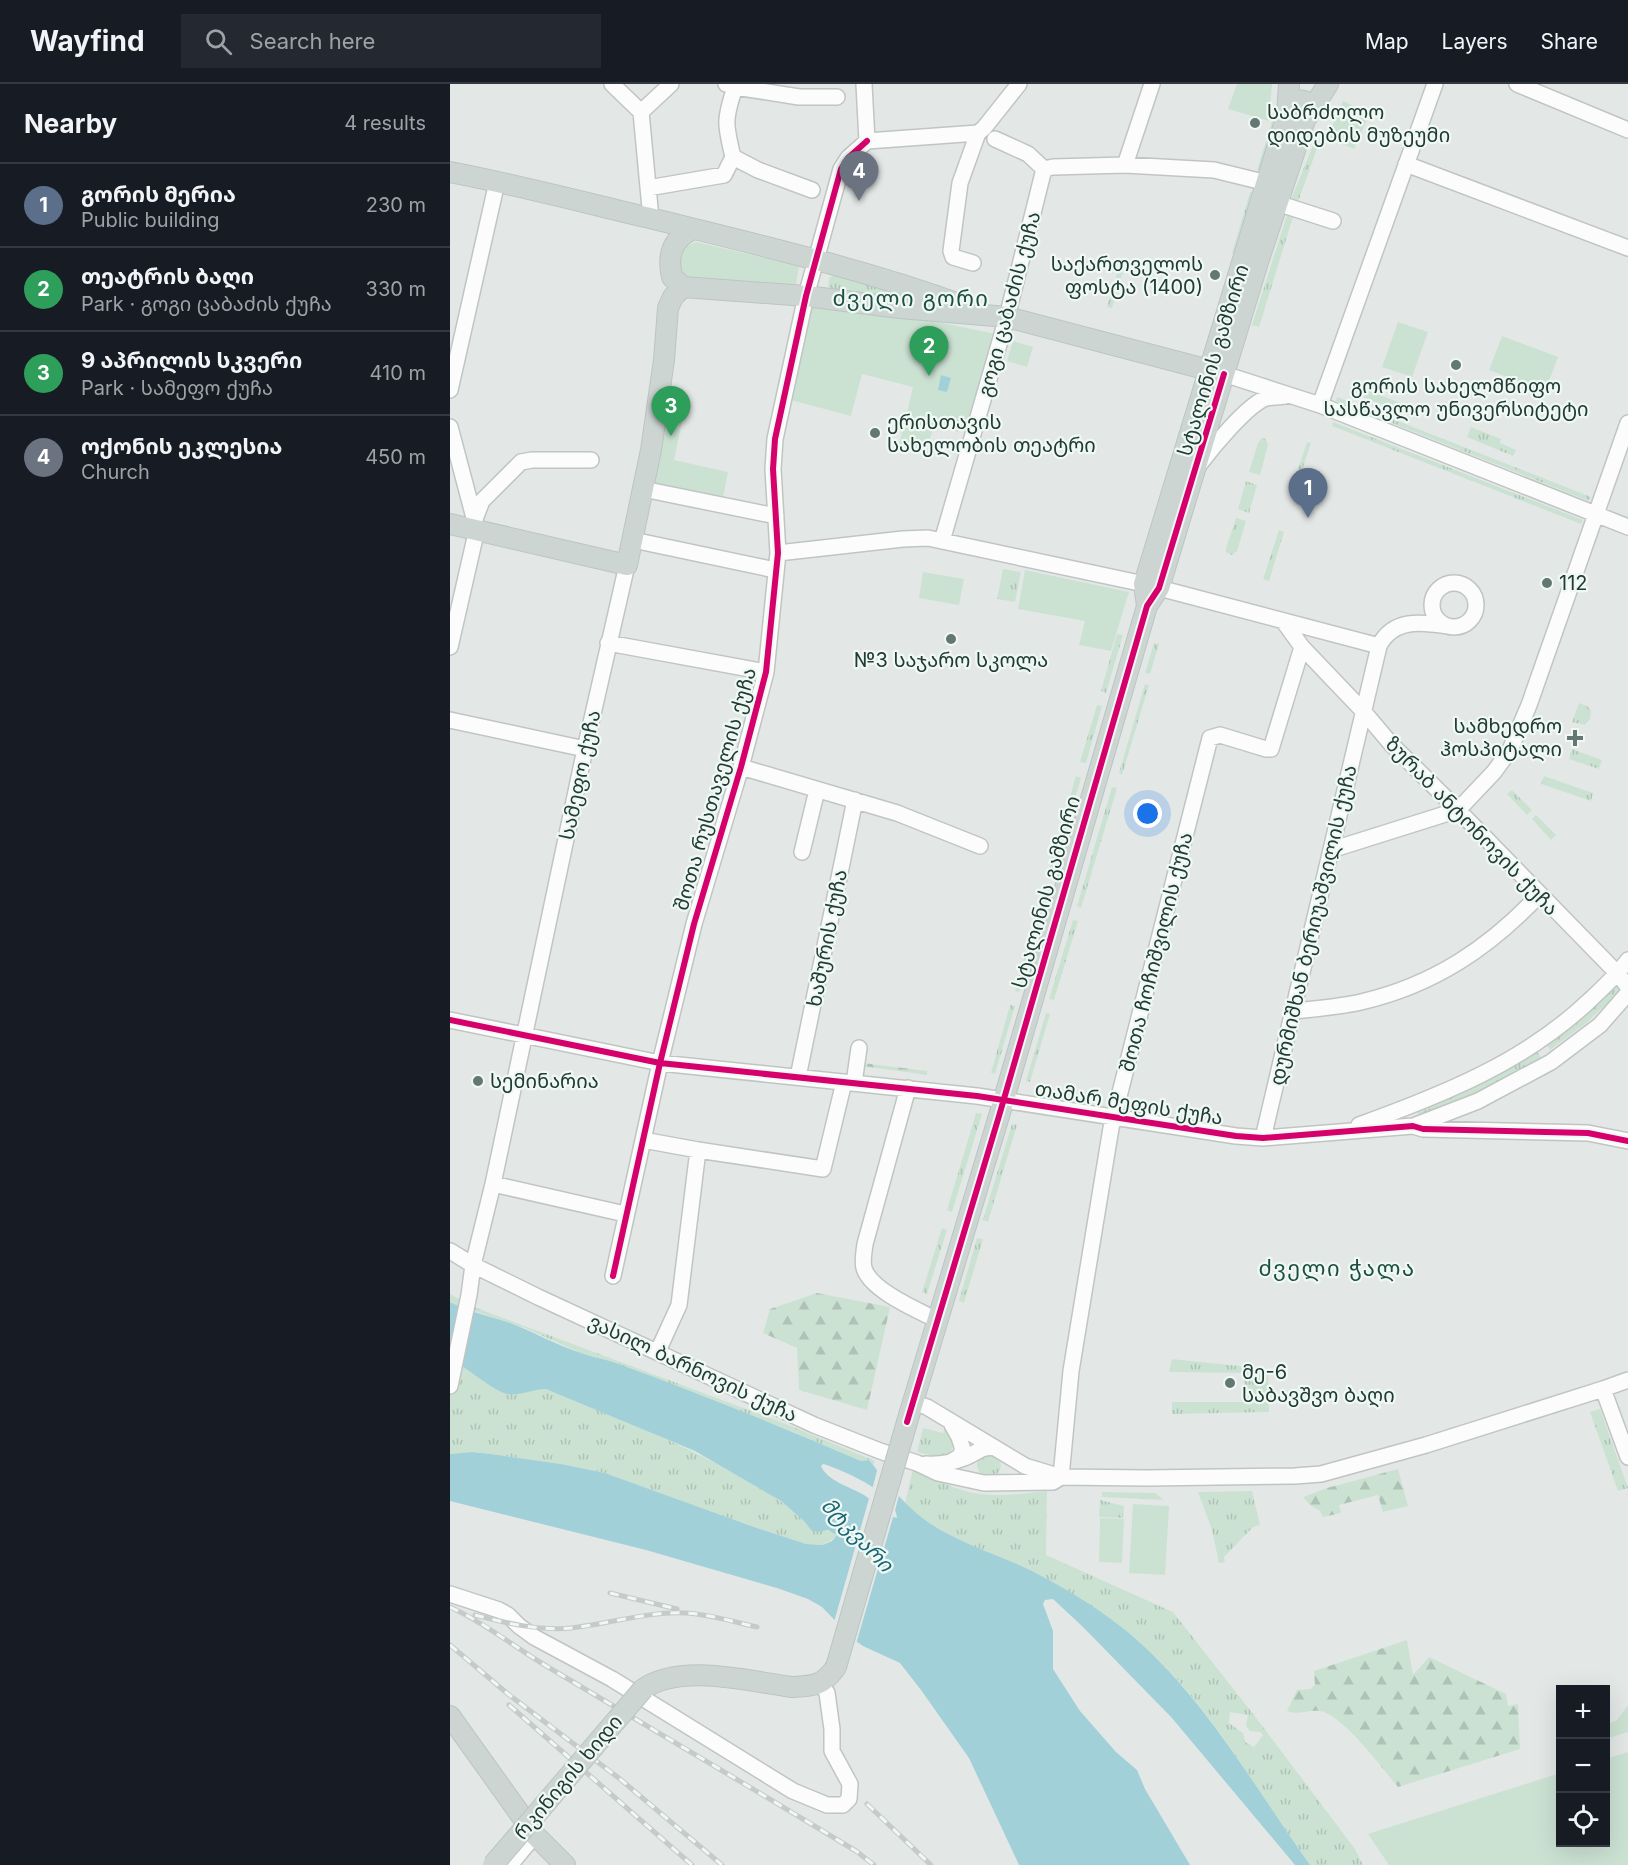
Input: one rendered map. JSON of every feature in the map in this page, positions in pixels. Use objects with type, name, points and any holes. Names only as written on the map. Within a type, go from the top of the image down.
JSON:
[{"type":"main road","name":"სტალინის გამზირი","points":[[1152,586],[1197,466],[1217,372],[1277,203],[1296,119],[1289,84]]},
{"type":"main road","name":"სტალინის გამზირი","points":[[821,1683],[831,1675],[836,1667],[1146,606],[1217,372],[1267,183],[1296,119],[1328,84]]},
{"type":"main road","points":[[450,172],[825,261],[904,284],[999,316],[1217,372]]},
{"type":"main road","points":[[693,229],[678,237],[670,255],[672,277],[683,287],[806,296],[900,308],[999,316]]},
{"type":"main road","name":"სამეფო ქუჩა","points":[[627,565],[643,489],[664,360],[668,309],[673,297],[683,287]]},
{"type":"main road","points":[[450,524],[476,524],[627,565]]},
{"type":"main road","name":"რკინიგის ხიდი","points":[[493,1865],[643,1689],[668,1677],[696,1675],[792,1687],[821,1683]]},
{"type":"main road","points":[[450,1716],[535,1835],[565,1865]]},
{"type":"street","points":[[612,84],[641,112],[651,219]]},
{"type":"street","points":[[641,112],[671,84]]},
{"type":"street","points":[[864,84],[867,141],[978,133]]},
{"type":"street","points":[[973,263],[953,257],[951,251],[960,183],[978,133],[1019,84]]},
{"type":"street","points":[[1125,165],[1152,84]]},
{"type":"street","points":[[1320,405],[1435,84]]},
{"type":"street","points":[[1517,84],[1628,130]]},
{"type":"street","points":[[648,188],[724,176],[733,157],[726,127],[730,86],[799,97],[837,97]]},
{"type":"street","points":[[995,139],[1028,154],[1044,169],[1125,165],[1214,170],[1267,183]]},
{"type":"street","name":"შოთა რუსთაველის ქუჩა","points":[[613,1276],[625,1214],[694,924],[741,767],[766,672],[778,553],[773,469],[775,440],[806,296],[825,261],[841,169],[848,158],[867,141]]},
{"type":"street","points":[[733,157],[758,170],[812,190]]},
{"type":"street","points":[[1406,164],[1628,248]]},
{"type":"street","name":"გოგი ცაბაძის ქუჩა","points":[[942,541],[999,316],[1044,169]]},
{"type":"street","points":[[450,390],[497,182]]},
{"type":"street","points":[[1277,203],[1333,221]]},
{"type":"street","points":[[825,261],[826,268],[821,274],[819,283],[826,298]]},
{"type":"street","points":[[1217,372],[1320,405],[1628,527]]},
{"type":"street","points":[[1197,466],[1251,408],[1264,399],[1291,396]]},
{"type":"street","points":[[1331,850],[1458,810],[1494,772],[1510,750],[1529,705],[1628,423]]},
{"type":"street","points":[[450,428],[476,524]]},
{"type":"street","points":[[450,647],[482,501],[521,462],[591,460]]},
{"type":"street","points":[[643,489],[776,514]]},
{"type":"street","points":[[778,553],[928,538],[1152,586],[1379,646]]},
{"type":"street","points":[[633,540],[775,570]]},
{"type":"street","name":"სამეფო ქუჩა","points":[[450,1386],[473,1265],[493,1184],[585,749],[627,565]]},
{"type":"street","points":[[1364,712],[1379,646],[1385,635],[1428,616],[1448,626],[1462,625],[1473,616],[1476,602],[1470,590],[1457,583],[1443,586],[1434,597],[1428,616]]},
{"type":"street","name":"ზურაბ ანტონოვის ქუჩა","points":[[1284,622],[1302,647],[1391,744],[1540,894],[1628,987]]},
{"type":"street","points":[[609,643],[766,672]]},
{"type":"street","name":"შოთა ჩოჩიშვილის ქუჩა","points":[[1061,1477],[1076,1336],[1114,1117],[1210,738],[1220,735],[1271,749],[1302,647]]},
{"type":"street","name":"დურმიშხან ბერიუაშვილის ქუჩა","points":[[1263,1138],[1364,712]]},
{"type":"street","points":[[450,720],[585,749]]},
{"type":"street","points":[[741,767],[897,813],[980,846]]},
{"type":"street","points":[[802,852],[817,790]]},
{"type":"street","name":"ხაშურის ქუჩა","points":[[798,1077],[855,800]]},
{"type":"street","points":[[1293,1011],[1360,1002],[1395,993],[1427,980],[1459,963],[1488,943],[1540,894]]},
{"type":"street","points":[[1339,1132],[1410,1107],[1463,1084],[1538,1043],[1578,1011],[1618,974],[1628,960]]},
{"type":"street","points":[[1410,1107],[1407,1112],[1413,1126],[1478,1101],[1551,1062],[1600,1024],[1628,993]]},
{"type":"street","name":"თამარ მეფის ქუჩა","points":[[450,1020],[660,1063],[977,1096],[1236,1136],[1263,1138],[1413,1126],[1422,1129],[1588,1133],[1628,1141]]},
{"type":"street","points":[[1538,1043],[1551,1062]]},
{"type":"street","points":[[643,1140],[823,1169],[859,1048]]},
{"type":"street","points":[[908,1088],[865,1244],[864,1267],[877,1287],[937,1320]]},
{"type":"street","points":[[1478,1101],[1475,1112],[1481,1129]]},
{"type":"street","points":[[658,1351],[679,1305],[698,1150]]},
{"type":"street","points":[[493,1184],[625,1214]]},
{"type":"street","name":"ვასილ ბარნოვის ქუჩა","points":[[450,1251],[473,1265],[814,1425],[938,1473],[987,1484],[1053,1482],[1061,1477]]},
{"type":"street","points":[[912,1402],[927,1407],[950,1420],[1025,1466],[1061,1477],[1165,1478],[1317,1475],[1426,1445],[1628,1380]]},
{"type":"street","points":[[1603,1389],[1628,1456]]},
{"type":"street","points":[[950,1420],[968,1457],[974,1476],[987,1484],[1001,1478],[1007,1468],[998,1450],[984,1448],[968,1457]]},
{"type":"street","name":"ვასილ ბარნოვის ქუჩა","points":[[917,1463],[940,1465],[958,1457],[968,1457]]},
{"type":"street","points":[[450,1594],[499,1610],[534,1637],[612,1679],[793,1791],[826,1805],[843,1805],[849,1799],[850,1784],[832,1751],[832,1729],[826,1694],[821,1683]]},
{"type":"street","points":[[510,1865],[535,1835]]},
{"type":"green space","points":[[1237,84],[1272,84],[1269,121],[1228,109]]},
{"type":"green space","points":[[1343,101],[1369,115],[1354,149],[1327,137]]},
{"type":"green space","points":[[1275,112],[1278,113],[1263,172],[1257,170]]},
{"type":"green space","points":[[1316,138],[1320,140],[1297,205],[1290,202]]},
{"type":"green space","points":[[1250,192],[1257,194],[1239,255],[1232,253]]},
{"type":"green space","points":[[1287,215],[1293,217],[1259,327],[1252,325]]},
{"type":"green space","points":[[696,242],[799,266],[795,291],[692,282],[681,276],[679,253]]},
{"type":"green space","points":[[1121,260],[1126,261],[1112,308],[1107,307]]},
{"type":"green space","points":[[833,275],[895,291],[897,298],[895,300],[828,290],[829,278]]},
{"type":"green space","points":[[809,300],[913,317],[996,334],[970,425],[961,422],[958,432],[934,425],[926,453],[899,446],[913,387],[862,374],[851,416],[791,400]]},
{"type":"green space","points":[[1398,322],[1428,332],[1412,377],[1382,367]]},
{"type":"green space","points":[[1502,336],[1558,357],[1545,392],[1489,370]]},
{"type":"green space","points":[[1013,341],[1033,347],[1027,367],[1007,361]]},
{"type":"green space","points":[[1367,390],[1421,411],[1418,419],[1363,397]]},
{"type":"green space","points":[[1337,397],[1591,497],[1589,501],[1336,401]]},
{"type":"green space","points":[[671,408],[684,412],[674,460],[728,472],[722,502],[651,487]]},
{"type":"green space","points":[[1333,422],[1583,520],[1581,524],[1332,426]]},
{"type":"green space","points":[[1471,427],[1501,439],[1500,443],[1516,450],[1513,456],[1467,437]]},
{"type":"green space","points":[[1262,438],[1266,439],[1268,445],[1260,475],[1249,472],[1258,443]]},
{"type":"green space","points":[[1307,442],[1311,443],[1295,491],[1291,490]]},
{"type":"green space","points":[[1246,481],[1257,485],[1249,513],[1238,509]]},
{"type":"green space","points":[[1236,518],[1246,521],[1237,551],[1232,555],[1226,552],[1226,548]]},
{"type":"green space","points":[[1279,530],[1284,532],[1269,581],[1263,579]]},
{"type":"green space","points":[[1003,569],[1021,572],[1015,602],[997,599]]},
{"type":"green space","points":[[1025,570],[1129,592],[1111,651],[1079,645],[1085,621],[1018,609]]},
{"type":"green space","points":[[923,572],[964,579],[959,605],[919,598]]},
{"type":"green space","points":[[1117,634],[1123,635],[1106,693],[1101,691]]},
{"type":"green space","points":[[1154,643],[1159,644],[1150,674],[1145,673]]},
{"type":"green space","points":[[1145,684],[1149,685],[1122,775],[1119,773]]},
{"type":"green space","points":[[1579,703],[1587,706],[1591,711],[1590,719],[1585,725],[1572,722]]},
{"type":"green space","points":[[1097,705],[1102,706],[1086,763],[1080,762]]},
{"type":"green space","points":[[1572,749],[1602,760],[1599,769],[1569,759]]},
{"type":"green space","points":[[1076,776],[1081,778],[1052,878],[1047,877]]},
{"type":"green space","points":[[1544,776],[1593,793],[1591,801],[1541,784]]},
{"type":"green space","points":[[1112,787],[1117,788],[1081,908],[1077,906]]},
{"type":"green space","points":[[1512,790],[1532,810],[1527,815],[1507,794]]},
{"type":"green space","points":[[1536,815],[1556,835],[1551,840],[1532,819]]},
{"type":"green space","points":[[1042,895],[1047,897],[1019,992],[1015,991]]},
{"type":"green space","points":[[1073,920],[1078,921],[1054,1000],[1049,999]]},
{"type":"green space","points":[[1613,983],[1621,991],[1586,1023],[1550,1050],[1544,1040]]},
{"type":"green space","points":[[1010,1005],[1015,1006],[995,1074],[991,1073]]},
{"type":"green space","points":[[1046,1013],[1050,1014],[1030,1082],[1026,1081]]},
{"type":"green space","points":[[1535,1048],[1541,1058],[1503,1081],[1467,1099],[1422,1116],[1418,1114],[1417,1110]]},
{"type":"green space","points":[[863,1063],[927,1071],[927,1075],[863,1066]]},
{"type":"green space","points":[[976,1113],[982,1114],[952,1212],[947,1210]]},
{"type":"green space","points":[[1012,1124],[1017,1125],[988,1222],[983,1220]]},
{"type":"green space","points":[[942,1228],[947,1230],[927,1294],[922,1292]]},
{"type":"green space","points":[[977,1238],[983,1239],[964,1303],[959,1301]]},
{"type":"green space","points":[[817,1293],[890,1307],[867,1410],[799,1390],[797,1348],[763,1333],[770,1309]]},
{"type":"green space","points":[[450,1294],[474,1307],[786,1424],[875,1461],[873,1466],[868,1460],[861,1461],[647,1375],[583,1354],[525,1328],[458,1306],[450,1302]]},
{"type":"green space","points":[[450,1357],[506,1394],[546,1389],[671,1441],[754,1484],[788,1507],[810,1528],[836,1533],[836,1537],[823,1545],[806,1544],[605,1473],[491,1454],[472,1452],[450,1454]]},
{"type":"green space","points":[[1172,1359],[1268,1369],[1269,1412],[1172,1414],[1172,1402],[1245,1402],[1244,1373],[1169,1372]]},
{"type":"green space","points":[[1600,1409],[1628,1488],[1618,1491],[1590,1412]]},
{"type":"green space","points":[[923,1428],[943,1433],[945,1428],[952,1442],[952,1450],[948,1457],[942,1458],[917,1452]]},
{"type":"green space","points":[[989,1453],[994,1454],[1000,1460],[1000,1470],[994,1476],[989,1477],[984,1476],[978,1470],[977,1465],[978,1460],[984,1454]]},
{"type":"green space","points":[[913,1469],[937,1481],[980,1494],[1005,1495],[1047,1491],[1046,1555],[1173,1612],[1355,1849],[1363,1865],[1310,1865],[1203,1711],[1153,1655],[1125,1630],[1087,1603],[1047,1579],[974,1547],[930,1524],[905,1503]],"holes":[[[1230,1712],[1248,1715],[1246,1726],[1250,1731],[1260,1732],[1263,1735],[1254,1747],[1245,1742],[1243,1733],[1229,1723]]]},
{"type":"green space","points":[[1398,1469],[1408,1506],[1383,1512],[1378,1495],[1339,1505],[1341,1513],[1323,1517],[1320,1511],[1303,1497],[1327,1488]]},
{"type":"green space","points":[[1252,1491],[1260,1525],[1253,1527],[1224,1557],[1225,1562],[1219,1563],[1212,1530],[1198,1492]]},
{"type":"green space","points":[[1102,1492],[1155,1493],[1164,1500],[1102,1497]]},
{"type":"green space","points":[[1100,1500],[1124,1506],[1123,1518],[1099,1517]]},
{"type":"green space","points":[[1133,1504],[1169,1506],[1165,1575],[1129,1573]]},
{"type":"green space","points":[[1100,1518],[1124,1519],[1122,1563],[1099,1562]]},
{"type":"green space","points":[[1407,1640],[1413,1675],[1429,1657],[1506,1694],[1508,1706],[1518,1704],[1520,1749],[1398,1787],[1340,1722],[1320,1711],[1296,1713],[1287,1711],[1297,1690],[1310,1689],[1315,1685],[1314,1671]]},
{"type":"green space","points":[[1628,1705],[1628,1732],[1610,1738],[1610,1723],[1617,1720]]},
{"type":"green space","points":[[1628,1752],[1628,1865],[1389,1865],[1368,1834],[1556,1774],[1556,1847],[1610,1847],[1610,1758]]},
{"type":"water","points":[[941,375],[951,378],[947,392],[938,390]]},
{"type":"water","name":"მტკვარი","points":[[450,1302],[510,1323],[572,1350],[616,1363],[677,1386],[861,1461],[869,1460],[902,1500],[925,1520],[959,1539],[1060,1586],[1112,1620],[1152,1654],[1202,1710],[1310,1865],[1295,1865],[1172,1718],[1053,1599],[1045,1600],[1043,1604],[1053,1631],[1053,1669],[1080,1711],[1116,1752],[1137,1770],[1145,1789],[1190,1865],[1019,1865],[969,1758],[900,1663],[863,1646],[853,1639],[822,1607],[808,1599],[646,1550],[450,1501],[450,1454],[472,1452],[491,1454],[605,1473],[806,1544],[823,1545],[832,1541],[837,1535],[828,1530],[817,1532],[811,1530],[781,1501],[695,1451],[546,1389],[517,1394],[501,1392],[450,1357]],"holes":[[[823,1464],[855,1477],[879,1492],[895,1509],[897,1518],[864,1495],[828,1476],[821,1466]]]},
{"type":"pier","points":[[878,1467],[900,1492],[894,1514],[872,1490]]},
{"type":"pier","points":[[870,1495],[894,1514],[856,1644],[834,1622]]},
{"type":"railway","points":[[610,1593],[677,1609]]},
{"type":"railway","points":[[450,1607],[856,1851],[874,1865]]},
{"type":"railway","points":[[475,1615],[522,1626],[559,1629],[657,1614],[685,1613],[757,1627]]},
{"type":"railway","points":[[450,1645],[508,1694],[620,1779],[722,1865]]},
{"type":"railway","points":[[509,1705],[692,1865]]},
{"type":"railway","points":[[867,1804],[931,1865]]},
{"type":"cycle path","points":[[613,1276],[660,1063],[694,924],[741,767],[766,672],[778,553],[773,469],[775,439],[806,296],[841,169],[848,158],[867,141]]},
{"type":"cycle path","points":[[907,1422],[999,1116],[1147,606],[1159,588],[1224,374]]},
{"type":"cycle path","points":[[450,1020],[660,1063],[977,1096],[1236,1136],[1263,1138],[1413,1126],[1423,1129],[1588,1133],[1628,1141]]},
{"type":"place","name":"საბრძოლო დიდების მუზეუმი","points":[[1255,123]]},
{"type":"place","name":"ოქონის ეკლესია","points":[[859,201]]},
{"type":"place","name":"საქართველოს ფოსტა (1400)","points":[[1215,275]]},
{"type":"place","name":"გორის სახელმწიფო სასწავლო უნივერსიტეტი","points":[[1456,365]]},
{"type":"place","name":"თეატრის ბაღი","points":[[929,376]]},
{"type":"place","name":"ერისთავის სახელობის თეატრი","points":[[875,433]]},
{"type":"place","name":"9 აპრილის სკვერი","points":[[671,436]]},
{"type":"place","name":"გორის მერია","points":[[1308,518]]},
{"type":"place","name":"112","points":[[1547,583]]},
{"type":"place","name":"№3 საჯარო სკოლა","points":[[951,639]]},
{"type":"place","name":"სამხედრო ჰოსპიტალი","points":[[1575,738]]},
{"type":"place","name":"სემინარია","points":[[478,1081]]},
{"type":"place","name":"მე-6 საბავშვო ბაღი","points":[[1230,1383]]},
{"type":"district","name":"ძველი გორი","points":[[911,298]]},
{"type":"district","name":"ძველი ჭალა","points":[[1337,1268]]}]
